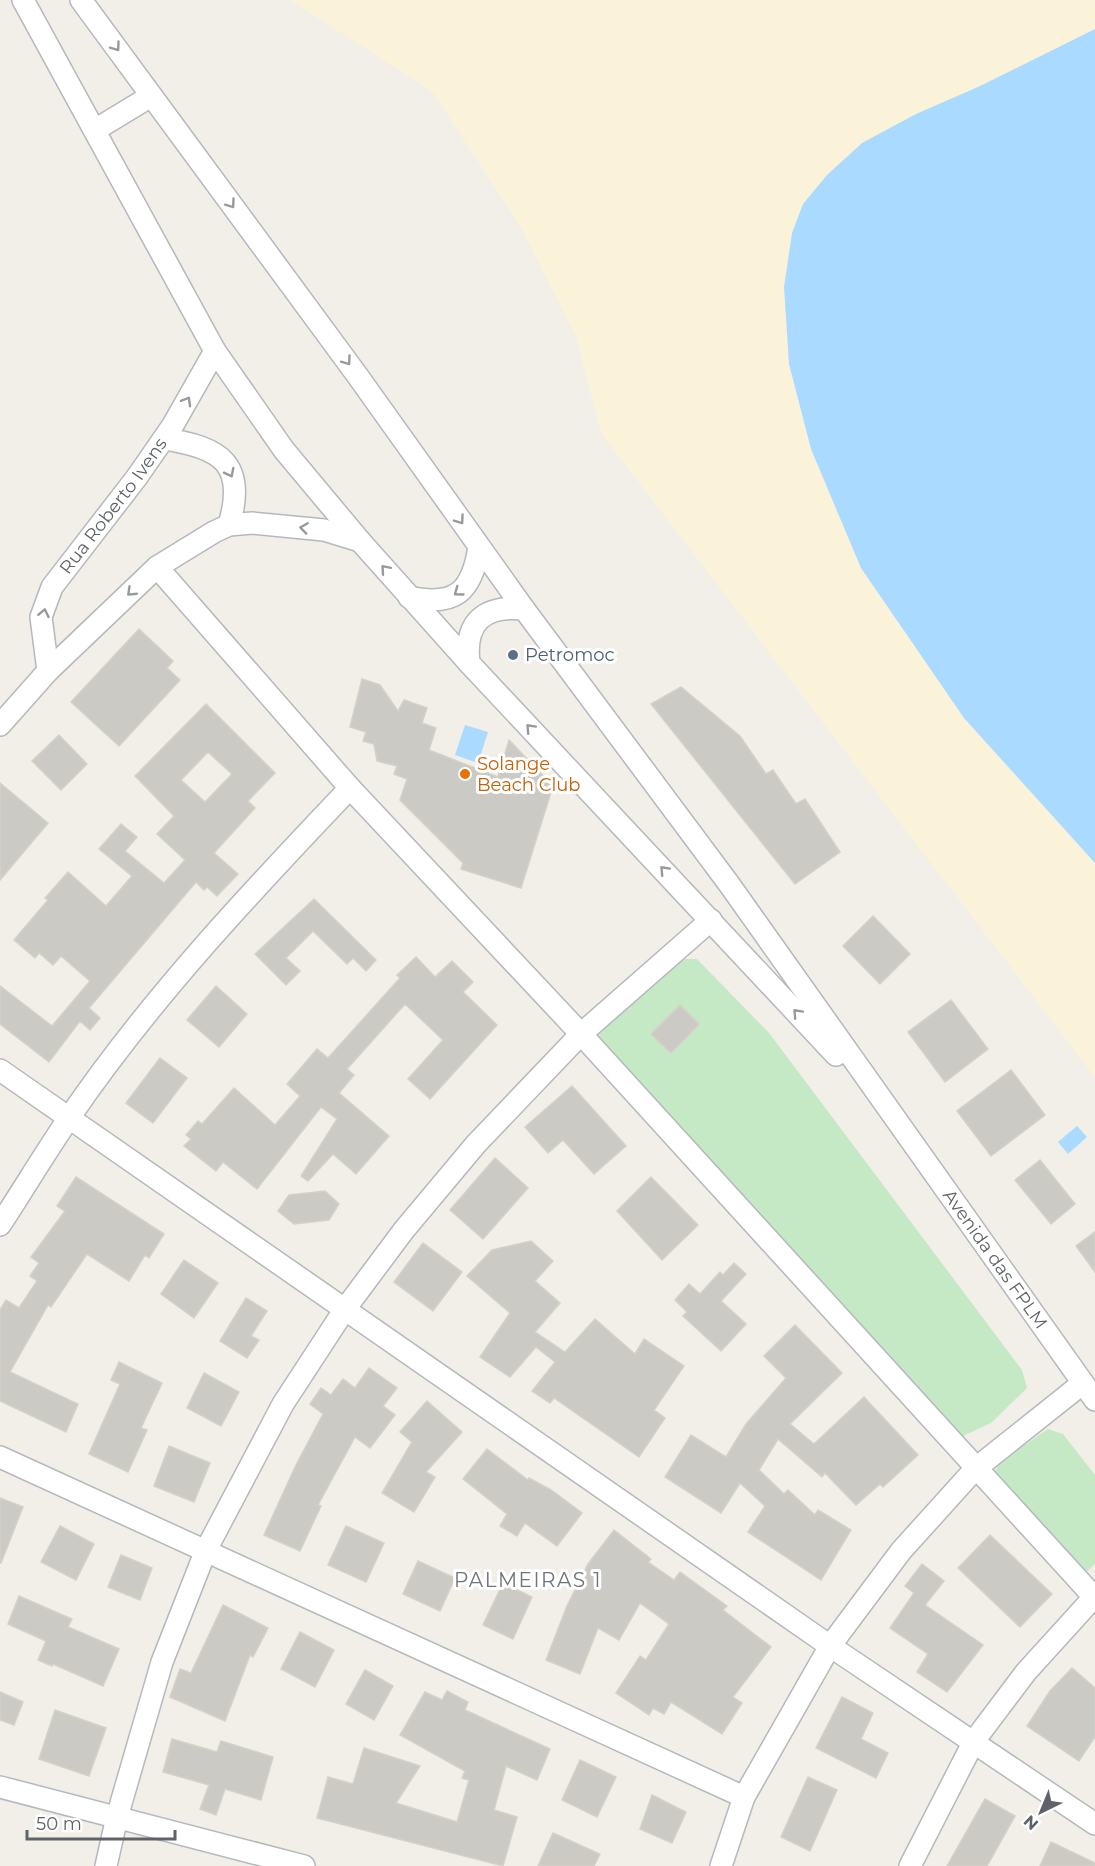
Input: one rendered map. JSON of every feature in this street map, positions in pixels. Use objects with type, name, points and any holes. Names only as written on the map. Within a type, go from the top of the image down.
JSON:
[{"type":"street","points":[[23,0],[215,351],[284,450],[360,541],[469,663],[711,920],[893,1118]]},
{"type":"street","points":[[81,0],[357,375],[524,609],[729,884],[893,1118]]},
{"type":"street","points":[[95,130],[151,96]]},
{"type":"street","name":"Rua Roberto Ivens","points":[[48,671],[41,617],[52,587],[164,439],[215,351]]},
{"type":"street","points":[[164,439],[195,444],[216,455],[229,467],[235,481],[229,525]]},
{"type":"street","points":[[0,724],[48,671],[157,567],[229,525],[252,523],[324,530],[360,541]]},
{"type":"street","points":[[409,597],[427,600],[446,599],[458,594],[470,583],[479,547]]},
{"type":"street","points":[[157,567],[350,788],[580,1034],[975,1469],[1094,1596],[1026,1672],[974,1741],[910,1866]]},
{"type":"street","points":[[469,663],[470,637],[475,624],[483,615],[504,607],[524,609]]},
{"type":"street","points":[[0,1226],[70,1117],[151,1010],[230,916],[350,788]]},
{"type":"street","points":[[106,1866],[117,1817],[162,1662],[206,1550],[283,1404],[345,1309],[404,1230],[476,1144],[580,1034],[711,920]]},
{"type":"street","points":[[0,1070],[830,1646],[1095,1824]]},
{"type":"street","name":"Avenida das FPLM","points":[[893,1118],[1095,1400]]},
{"type":"street","points":[[721,1866],[744,1797],[830,1646],[901,1551],[975,1469],[1083,1383]]},
{"type":"street","points":[[0,1457],[744,1797]]},
{"type":"street","points":[[0,1787],[304,1866]]},
{"type":"green space","points":[[672,959],[697,959],[769,1033],[1022,1370],[1027,1388],[991,1423],[961,1437],[594,1041],[599,1021]]},
{"type":"green space","points":[[1048,1429],[1063,1434],[1095,1475],[1095,1564],[1086,1572],[1068,1562],[992,1477],[1000,1462]]},
{"type":"sand","points":[[290,0],[1095,0],[1095,29],[978,87],[916,114],[789,364],[811,449],[861,568],[964,718],[1095,863],[1095,1077],[601,433],[576,336],[522,229],[432,91]]},
{"type":"water","points":[[1095,29],[1095,863],[964,718],[861,568],[811,449],[789,364],[784,287],[792,233],[803,204],[827,175],[862,143],[916,114],[978,87]]},
{"type":"water","points":[[465,725],[488,732],[478,763],[455,755]]},
{"type":"water","points":[[1077,1126],[1087,1137],[1068,1154],[1058,1142]]},
{"type":"building","points":[[139,629],[173,661],[167,668],[180,680],[119,746],[71,702]]},
{"type":"building","points":[[362,679],[380,685],[398,711],[404,700],[427,708],[422,723],[436,728],[429,750],[498,777],[509,740],[553,786],[521,888],[461,869],[463,863],[400,800],[407,779],[394,774],[397,766],[377,761],[374,744],[363,741],[366,732],[350,727]]},
{"type":"building","points":[[681,687],[740,736],[766,774],[773,770],[796,804],[805,799],[840,852],[795,884],[651,704]]},
{"type":"building","points":[[206,704],[275,773],[248,801],[255,808],[214,853],[238,874],[217,896],[207,887],[204,890],[196,882],[89,1008],[100,1018],[90,1030],[80,1021],[49,1062],[0,1024],[0,986],[52,1026],[90,981],[61,956],[53,965],[39,953],[35,958],[14,940],[48,900],[45,898],[68,872],[106,906],[132,876],[99,849],[121,824],[137,837],[125,851],[164,883],[185,860],[157,834],[174,816],[135,776]],"holes":[[[208,752],[232,774],[205,802],[181,780]]]},
{"type":"building","points":[[59,735],[87,764],[61,790],[32,761]]},
{"type":"building","points":[[0,783],[48,823],[0,880]]},
{"type":"building","points":[[314,899],[376,960],[366,971],[353,958],[347,964],[313,931],[286,958],[300,971],[286,985],[255,954]]},
{"type":"building","points":[[873,916],[910,954],[880,984],[843,946]]},
{"type":"building","points":[[416,957],[435,977],[452,961],[473,982],[463,992],[497,1025],[430,1099],[408,1079],[443,1040],[405,1004],[347,1069],[354,1075],[339,1093],[389,1136],[356,1174],[333,1154],[308,1181],[301,1176],[337,1119],[321,1107],[257,1189],[223,1162],[216,1171],[184,1146],[191,1139],[186,1135],[198,1121],[202,1124],[234,1088],[275,1125],[300,1096],[287,1084],[317,1049],[328,1058],[400,978],[397,975]]},
{"type":"building","points":[[216,986],[247,1014],[219,1047],[187,1020]]},
{"type":"building","points":[[951,1000],[988,1049],[945,1082],[908,1032]]},
{"type":"building","points":[[680,1005],[699,1024],[671,1053],[651,1034]]},
{"type":"building","points":[[160,1058],[187,1078],[153,1123],[126,1103]]},
{"type":"building","points":[[1011,1070],[1045,1115],[991,1156],[957,1111]]},
{"type":"building","points":[[572,1086],[626,1146],[594,1174],[563,1140],[548,1153],[525,1127]]},
{"type":"building","points":[[495,1158],[528,1188],[483,1239],[450,1210]]},
{"type":"building","points":[[1040,1160],[1075,1204],[1051,1224],[1015,1180]]},
{"type":"building","points":[[76,1177],[164,1234],[149,1258],[145,1255],[129,1281],[87,1254],[51,1307],[48,1305],[10,1372],[78,1404],[66,1432],[0,1401],[0,1310],[6,1300],[19,1308],[37,1281],[30,1276],[39,1263],[31,1257],[65,1211],[57,1206]]},
{"type":"building","points":[[651,1177],[698,1225],[662,1260],[617,1211]]},
{"type":"building","points":[[325,1191],[339,1204],[329,1220],[294,1224],[278,1211],[289,1195]]},
{"type":"building","points":[[1095,1232],[1095,1272],[1076,1246]]},
{"type":"building","points":[[531,1241],[553,1261],[535,1281],[560,1303],[535,1332],[565,1352],[595,1319],[635,1354],[644,1339],[684,1366],[654,1410],[665,1418],[639,1457],[554,1398],[550,1403],[532,1391],[555,1362],[536,1347],[510,1377],[480,1357],[510,1313],[467,1276],[492,1250]]},
{"type":"building","points":[[423,1243],[462,1272],[433,1311],[394,1282]]},
{"type":"building","points":[[184,1260],[218,1283],[194,1318],[161,1294]]},
{"type":"building","points":[[734,1263],[746,1274],[721,1301],[746,1324],[721,1351],[683,1316],[687,1312],[675,1300],[689,1284],[700,1294],[720,1272],[723,1275]]},
{"type":"building","points":[[246,1298],[267,1311],[251,1336],[259,1340],[247,1358],[220,1341]]},
{"type":"building","points":[[795,1325],[842,1373],[790,1424],[814,1444],[864,1397],[918,1455],[883,1487],[880,1484],[856,1505],[825,1473],[822,1477],[778,1439],[759,1470],[784,1494],[788,1490],[815,1515],[818,1510],[851,1530],[821,1580],[748,1532],[765,1506],[740,1483],[721,1513],[665,1477],[691,1435],[726,1457],[746,1424],[786,1378],[764,1356]]},
{"type":"building","points":[[119,1362],[162,1383],[141,1428],[147,1430],[128,1472],[89,1454],[120,1384],[111,1380]]},
{"type":"building","points":[[369,1368],[397,1388],[383,1406],[395,1415],[370,1448],[355,1437],[318,1505],[321,1506],[300,1551],[264,1535],[296,1465],[323,1414],[310,1404],[321,1388],[331,1395],[343,1379],[355,1388]]},
{"type":"building","points":[[204,1373],[239,1392],[221,1426],[187,1408]]},
{"type":"building","points":[[427,1401],[462,1432],[426,1472],[435,1477],[414,1512],[382,1493],[412,1442],[400,1432]]},
{"type":"building","points":[[169,1446],[210,1463],[194,1502],[154,1486]]},
{"type":"building","points":[[487,1449],[528,1480],[529,1478],[551,1490],[582,1513],[557,1546],[525,1523],[517,1536],[500,1526],[507,1514],[463,1479]]},
{"type":"building","points":[[0,1498],[23,1507],[1,1563],[0,1563]]},
{"type":"building","points":[[60,1526],[94,1544],[76,1580],[41,1562]]},
{"type":"building","points":[[346,1526],[384,1543],[366,1582],[328,1565]]},
{"type":"building","points":[[614,1530],[651,1559],[648,1562],[674,1580],[680,1572],[727,1606],[723,1610],[771,1647],[733,1697],[742,1703],[722,1734],[671,1702],[664,1714],[653,1708],[649,1715],[616,1693],[640,1656],[646,1660],[669,1624],[640,1603],[619,1640],[598,1628],[580,1674],[546,1660],[567,1606],[588,1564]]},
{"type":"building","points":[[990,1535],[1052,1594],[1020,1627],[958,1568]]},
{"type":"building","points":[[121,1555],[152,1568],[140,1600],[108,1587]]},
{"type":"building","points":[[418,1561],[455,1578],[440,1611],[403,1594]]},
{"type":"building","points":[[922,1564],[944,1581],[925,1605],[983,1645],[947,1692],[917,1672],[928,1654],[890,1628],[914,1593],[905,1586]]},
{"type":"building","points":[[503,1583],[532,1597],[513,1639],[483,1625]]},
{"type":"building","points":[[19,1596],[72,1619],[68,1627],[119,1649],[103,1686],[53,1664],[52,1666],[38,1660],[46,1641],[8,1624]]},
{"type":"building","points":[[223,1605],[268,1628],[253,1657],[250,1655],[225,1721],[170,1697],[180,1669],[191,1673]]},
{"type":"building","points":[[300,1632],[334,1650],[315,1687],[281,1669]]},
{"type":"building","points":[[1072,1668],[1095,1688],[1095,1737],[1079,1761],[1027,1726],[1050,1691]]},
{"type":"building","points":[[365,1670],[393,1686],[374,1720],[346,1704]]},
{"type":"building","points":[[447,1691],[468,1702],[465,1710],[550,1749],[537,1780],[506,1766],[494,1810],[517,1817],[503,1866],[317,1818],[328,1777],[353,1784],[364,1748],[420,1766],[396,1803],[457,1822],[469,1780],[462,1778],[465,1771],[400,1735],[425,1692],[442,1700]]},
{"type":"building","points":[[0,1692],[23,1702],[14,1725],[0,1720]]},
{"type":"building","points":[[842,1697],[873,1713],[861,1739],[888,1753],[876,1778],[816,1748]]},
{"type":"building","points":[[55,1710],[106,1728],[89,1776],[39,1759]]},
{"type":"building","points":[[172,1739],[217,1752],[221,1741],[273,1757],[261,1800],[225,1789],[216,1815],[200,1809],[209,1785],[163,1772]]},
{"type":"building","points":[[580,1760],[616,1777],[597,1817],[562,1800]]},
{"type":"building","points":[[808,1777],[837,1790],[810,1851],[781,1837]]},
{"type":"building","points":[[652,1795],[686,1812],[672,1843],[640,1829]]},
{"type":"building","points":[[985,1799],[1015,1816],[987,1866],[947,1866]]},
{"type":"building","points":[[553,1833],[600,1854],[594,1866],[538,1866]]},
{"type":"building","points":[[1051,1842],[1095,1863],[1095,1866],[1040,1866]]},
{"type":"place","name":"Petromoc","points":[[513,655]]},
{"type":"place","name":"Solange Beach Club","points":[[465,774]]},
{"type":"district","name":"PALMEIRAS 1","points":[[528,1580]]}]
